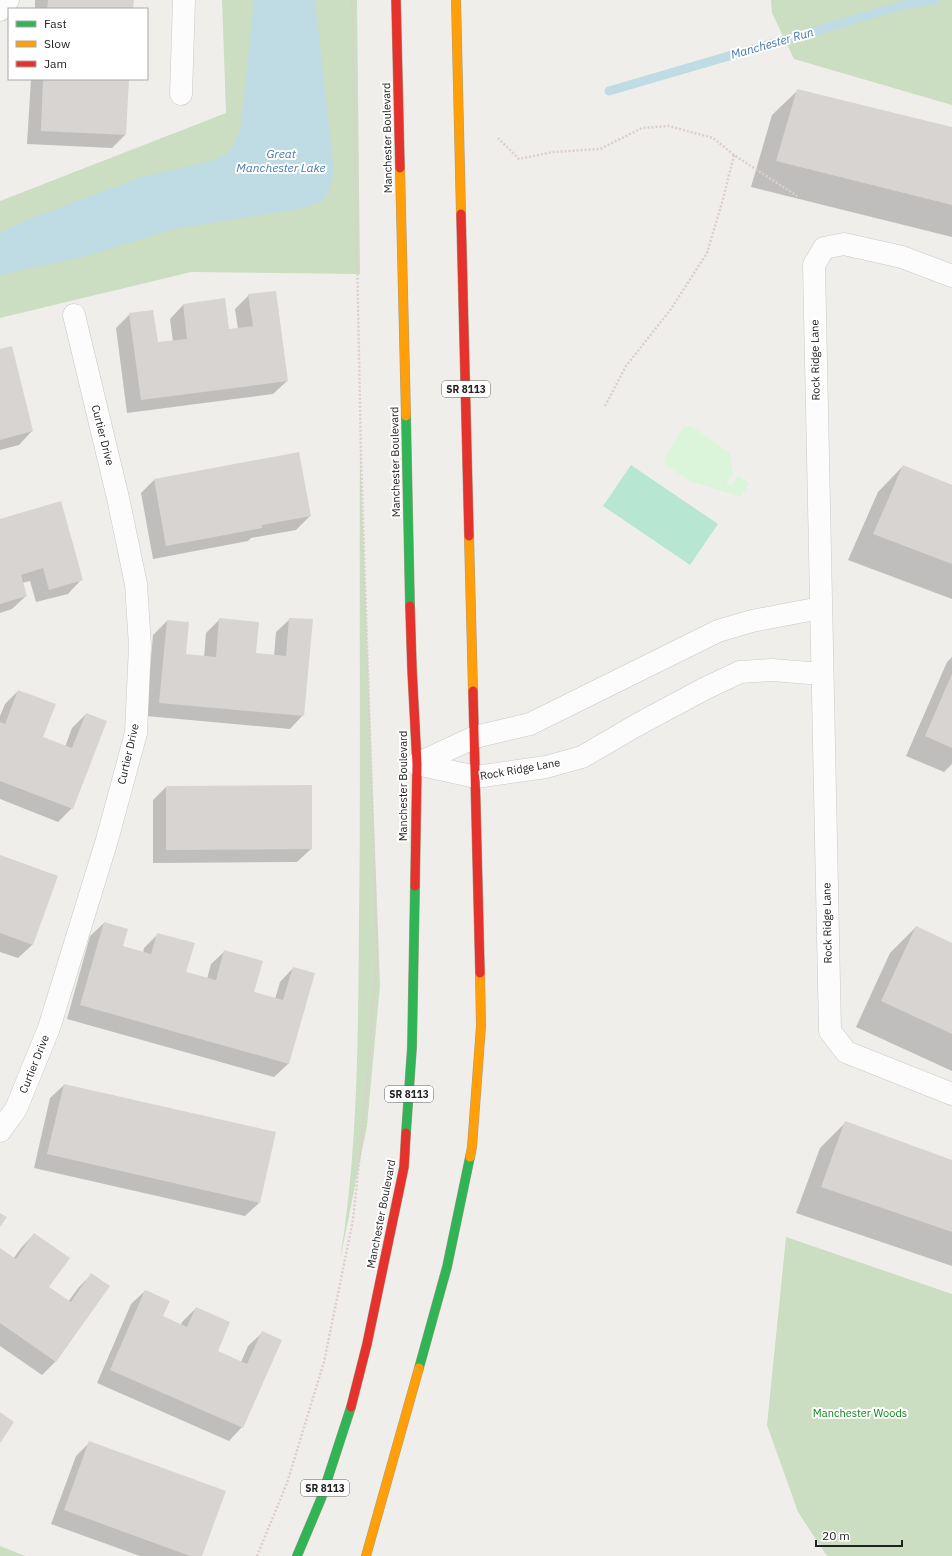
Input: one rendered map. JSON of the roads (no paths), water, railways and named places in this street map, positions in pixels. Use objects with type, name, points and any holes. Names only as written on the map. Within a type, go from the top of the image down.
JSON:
[{"type":"main road","name":"Manchester Boulevard","points":[[297,1556],[321,1499],[348,1419],[367,1344],[404,1166],[412,1047],[417,764],[412,669],[396,0]]},
{"type":"main road","name":"SR 8113","points":[[366,1556],[447,1267],[472,1147],[481,1026],[456,0]]},
{"type":"street","points":[[0,10],[8,0]]},
{"type":"street","points":[[181,94],[184,0]]},
{"type":"street","name":"Rock Ridge Lane","points":[[952,276],[902,257],[844,244],[824,248],[814,266],[830,1031],[846,1052],[952,1094]]},
{"type":"street","name":"Curtier Drive","points":[[0,1131],[16,1109],[49,1028],[107,840],[136,733],[140,646],[136,584],[118,498],[74,315]]},
{"type":"street","points":[[417,764],[475,738],[530,724],[718,631],[752,621],[820,608]]},
{"type":"street","name":"Rock Ridge Lane","points":[[417,764],[476,777],[546,767],[582,757],[637,725],[704,689],[740,672],[772,670],[822,674]]},
{"type":"water","name":"Great Manchester Lake","points":[[254,0],[315,0],[334,172],[330,188],[322,202],[297,209],[174,229],[83,257],[0,275],[0,233],[33,217],[142,177],[215,160],[228,153],[240,132]]},
{"type":"waterway","name":"Manchester Run","points":[[609,91],[907,4],[936,0]]},
{"type":"park label","name":"Manchester Woods","points":[[860,1413]]}]
